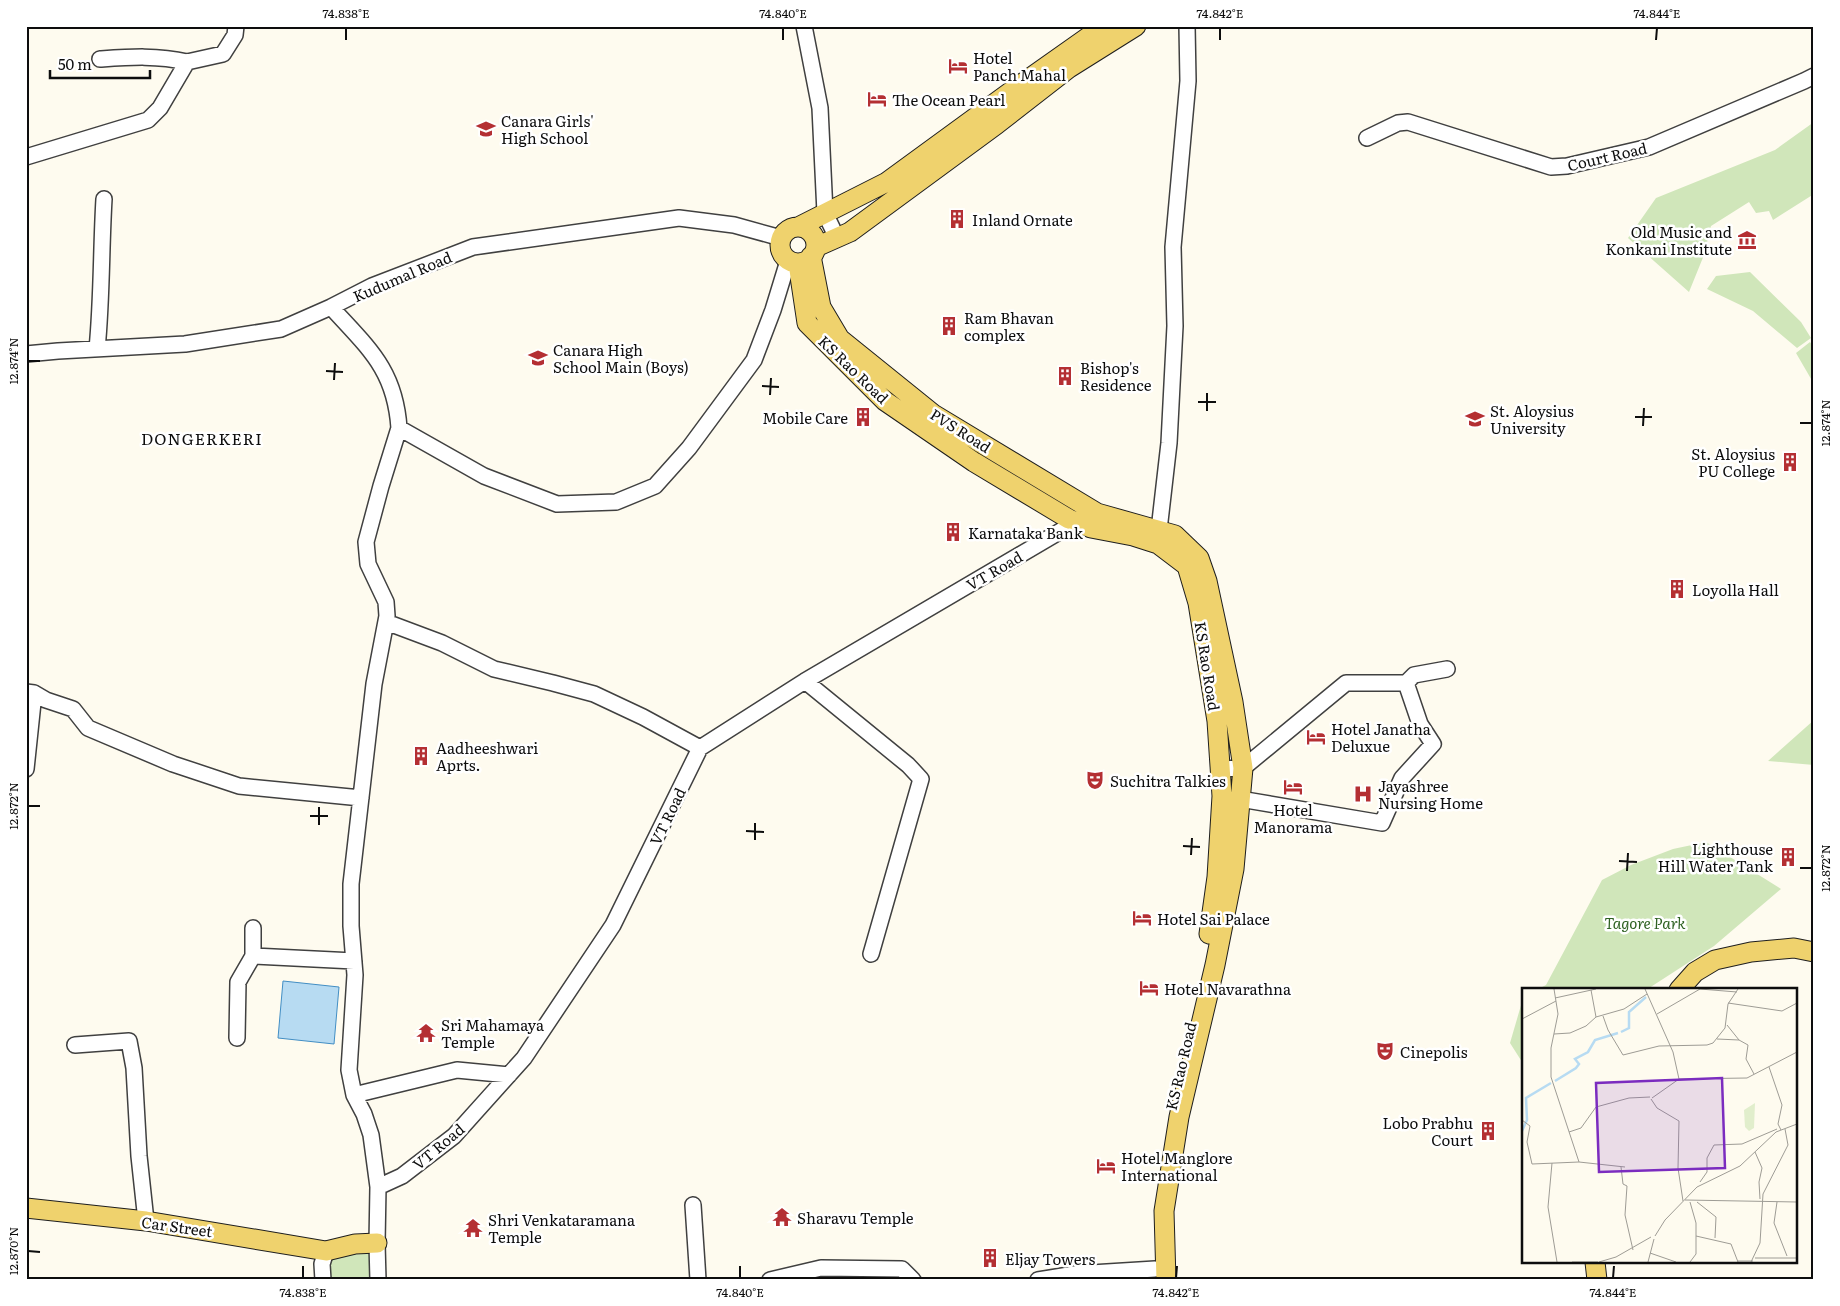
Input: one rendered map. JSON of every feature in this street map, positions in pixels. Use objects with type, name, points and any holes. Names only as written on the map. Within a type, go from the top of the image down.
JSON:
[{"type":"main road","points":[[1107,26],[1013,90],[887,182],[798,227],[786,230],[781,238],[781,254],[803,257],[850,232],[1069,68],[1136,26]]},
{"type":"main road","points":[[798,227],[810,232],[814,237],[803,257]]},
{"type":"main road","name":"PVS Road","points":[[803,257],[821,307],[840,339],[933,414],[1097,513],[1167,533]]},
{"type":"main road","name":"KS Rao Road","points":[[803,257],[807,323],[885,401],[974,462],[1076,522],[1158,544],[1187,566],[1198,604],[1218,721],[1222,796],[1214,896],[1205,964],[1174,1083],[1163,1141],[1158,1180],[1158,1276]]},
{"type":"main road","points":[[1158,1276],[1164,1211],[1179,1117],[1215,965],[1234,869],[1243,768],[1232,702],[1207,581],[1199,558],[1167,533]]},
{"type":"main road","points":[[1681,988],[1695,972],[1715,960],[1751,952],[1794,948],[1814,952]]},
{"type":"main road","name":"Car Street","points":[[26,1208],[146,1222],[326,1251]]},
{"type":"main road","points":[[326,1251],[356,1244],[377,1243]]},
{"type":"main road","points":[[1595,1264],[1597,1280]]},
{"type":"street","points":[[100,59],[148,56],[168,57],[187,62],[223,54],[235,35],[236,26]]},
{"type":"street","points":[[804,26],[820,108],[826,213],[837,238]]},
{"type":"street","points":[[1167,533],[1175,326],[1173,248],[1188,82],[1187,26]]},
{"type":"street","points":[[26,156],[148,120],[160,108],[187,62]]},
{"type":"street","name":"Court Road","points":[[1367,138],[1398,123],[1408,122],[1551,167],[1567,166],[1649,147],[1814,76]]},
{"type":"street","points":[[97,349],[104,199]]},
{"type":"street","name":"Kudumal Road","points":[[26,354],[185,344],[281,329],[372,286],[473,247],[679,218],[734,225],[781,238]]},
{"type":"street","points":[[400,428],[484,476],[557,504],[616,502],[654,486],[690,448],[754,360],[773,310],[803,257]]},
{"type":"street","points":[[331,307],[377,359],[389,380],[398,406],[400,428],[381,486],[366,542],[368,564],[386,602],[388,616],[374,684],[350,884],[355,975],[349,1070],[354,1095],[364,1114],[371,1135],[378,1187],[378,1280]]},
{"type":"street","name":"VT Road","points":[[378,1187],[402,1176],[454,1136],[524,1058],[613,925],[700,748],[805,681],[1076,522],[1090,509]]},
{"type":"street","points":[[386,622],[442,643],[494,670],[594,694],[643,716],[700,748]]},
{"type":"street","points":[[1220,769],[1243,768],[1346,683],[1406,683],[1414,675],[1447,669]]},
{"type":"street","points":[[805,681],[908,765],[921,778],[872,954]]},
{"type":"street","points":[[1240,799],[1382,823],[1402,778],[1433,744],[1420,724],[1406,683]]},
{"type":"street","points":[[26,769],[30,692],[46,700],[73,709],[88,728],[173,764],[239,786],[360,798]]},
{"type":"street","points":[[237,1038],[238,982],[253,956],[253,928]]},
{"type":"street","points":[[253,956],[354,961]]},
{"type":"street","points":[[75,1045],[129,1041],[134,1068],[139,1156],[146,1222]]},
{"type":"street","points":[[354,1095],[457,1070],[509,1075]]},
{"type":"street","points":[[693,1205],[698,1280]]},
{"type":"street","points":[[323,1280],[322,1264],[326,1251]]},
{"type":"street","points":[[780,1279],[821,1268],[866,1267],[902,1268],[913,1280]]},
{"type":"street","points":[[1038,1280],[1074,1274],[1158,1276]]},
{"type":"green space","points":[[1814,122],[1814,194],[1773,220],[1769,211],[1756,213],[1749,202],[1711,226],[1704,255],[1689,292],[1628,238],[1656,198],[1775,150]]},
{"type":"green space","points":[[1750,272],[1801,322],[1811,338],[1797,348],[1753,311],[1707,289],[1716,276]]},
{"type":"green space","points":[[1810,342],[1814,348],[1814,384],[1796,353]]},
{"type":"green space","points":[[1814,720],[1814,765],[1768,761]]},
{"type":"green space","name":"Tagore Park","points":[[1706,842],[1781,889],[1714,946],[1649,988],[1540,988],[1546,985],[1602,880],[1631,865],[1673,849]]},
{"type":"green space","points":[[1522,1002],[1522,1062],[1510,1043]]},
{"type":"green space","points":[[372,1251],[373,1280],[329,1280],[328,1252]]},
{"type":"water","points":[[283,981],[339,987],[334,1044],[278,1038]]},
{"type":"place","name":"Hotel Panch Mahal","points":[[958,66]]},
{"type":"place","name":"The Ocean Pearl","points":[[877,99]]},
{"type":"place","name":"Canara Girls' High School","points":[[486,129]]},
{"type":"place","name":"Inland Ornate","points":[[957,219]]},
{"type":"place","name":"Old Music and Konkani Institute","points":[[1747,240]]},
{"type":"place","name":"Ram Bhavan complex","points":[[949,326]]},
{"type":"place","name":"Canara High School Main (Boys)","points":[[538,358]]},
{"type":"place","name":"Bishop's Residence","points":[[1065,376]]},
{"type":"place","name":"Mobile Care","points":[[863,417]]},
{"type":"place","name":"St. Aloysius University","points":[[1475,419]]},
{"type":"place","name":"St. Aloysius PU College","points":[[1790,462]]},
{"type":"place","name":"Karnataka Bank","points":[[953,532]]},
{"type":"place","name":"Loyolla Hall","points":[[1677,589]]},
{"type":"place","name":"Hotel Janatha Deluxue","points":[[1316,737]]},
{"type":"place","name":"Aadheeshwari Aprts.","points":[[421,756]]},
{"type":"place","name":"Suchitra Talkies","points":[[1095,780]]},
{"type":"place","name":"Hotel Manorama","points":[[1293,787]]},
{"type":"place","name":"Jayashree Nursing Home","points":[[1363,794]]},
{"type":"place","name":"Lighthouse Hill Water Tank","points":[[1788,857]]},
{"type":"place","name":"Hotel Sai Palace","points":[[1142,918]]},
{"type":"place","name":"Hotel Navarathna","points":[[1149,988]]},
{"type":"place","name":"Sri Mahamaya Temple","points":[[426,1033]]},
{"type":"place","name":"Cinepolis","points":[[1385,1051]]},
{"type":"place","name":"Lobo Prabhu Court","points":[[1488,1131]]},
{"type":"place","name":"Hotel Manglore International","points":[[1106,1166]]},
{"type":"place","name":"Sharavu Temple","points":[[782,1217]]},
{"type":"place","name":"Shri Venkataramana Temple","points":[[473,1228]]},
{"type":"place","name":"Eljay Towers","points":[[990,1258]]},
{"type":"district","name":"DONGERKERI","points":[[202,438]]}]
